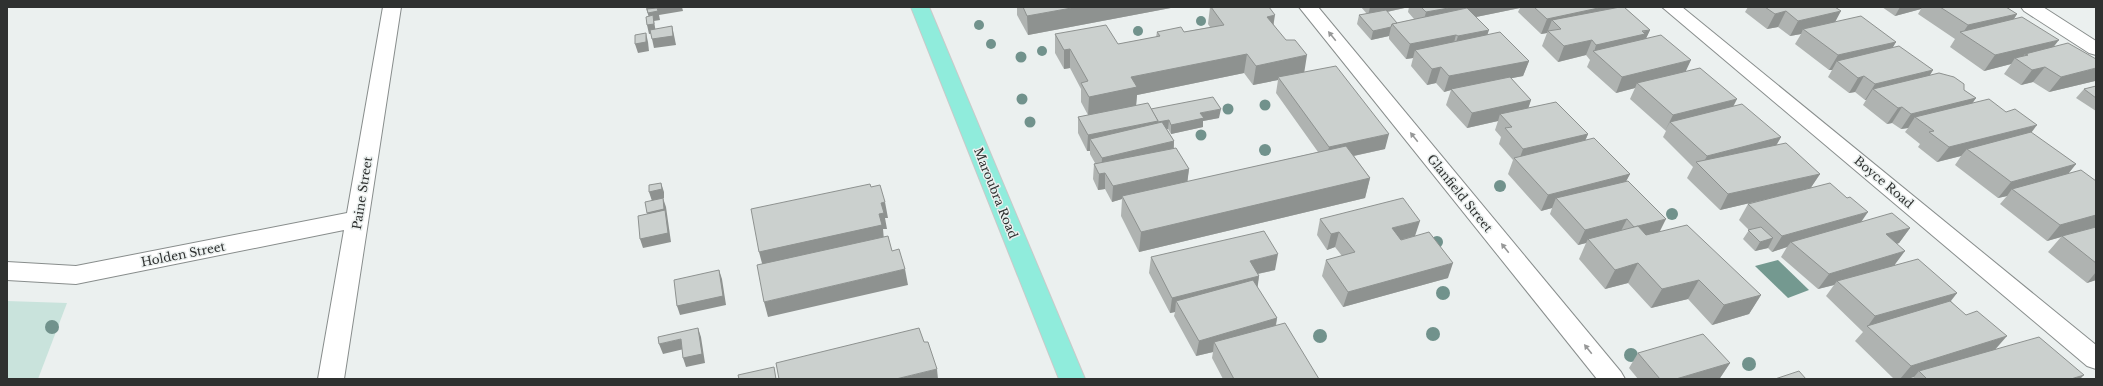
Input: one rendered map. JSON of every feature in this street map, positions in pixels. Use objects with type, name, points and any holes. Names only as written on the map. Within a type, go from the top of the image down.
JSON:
[{"type":"main road","name":"Maroubra Road","points":[[920,7],[1072,379]]},
{"type":"street","name":"Paine Street","points":[[331,379],[392,7]]},
{"type":"street","name":"Glanfield Street","points":[[1308,7],[1612,379]]},
{"type":"street","name":"Boyce Road","points":[[1671,7],[2096,359]]},
{"type":"street","points":[[2030,7],[2096,49]]},
{"type":"street","name":"Holden Street","points":[[7,272],[76,275],[357,219]]},
{"type":"shaded area","points":[[1778,260],[1809,290],[1788,298],[1755,266]]},
{"type":"shaded area","points":[[7,301],[67,303],[38,379],[7,379]]},
{"type":"building","points":[[1023,7],[1077,7],[1027,16]]},
{"type":"building","points":[[1211,7],[1269,7],[1275,15],[1267,17],[1286,40],[1295,40],[1307,55],[1256,66],[1247,54],[1131,77],[1137,87],[1089,97],[1081,83],[1088,81],[1070,49],[1064,50],[1055,34],[1106,25],[1118,44],[1160,36],[1157,32],[1181,27],[1184,32],[1224,25]]},
{"type":"building","points":[[1421,7],[1454,7],[1426,12]]},
{"type":"building","points":[[1534,7],[1603,7],[1547,19]]},
{"type":"building","points":[[1624,7],[1650,30],[1642,31],[1645,34],[1596,45],[1592,40],[1564,46],[1548,31],[1561,29],[1552,20]]},
{"type":"building","points":[[1765,7],[1835,7],[1841,11],[1798,21],[1786,11],[1775,14]]},
{"type":"building","points":[[1940,7],[2006,7],[2017,14],[1968,25]]},
{"type":"building","points":[[657,8],[658,11],[648,13],[647,9]]},
{"type":"building","points":[[1467,8],[1489,30],[1410,44],[1392,24]]},
{"type":"building","points":[[1386,10],[1397,23],[1392,24],[1391,27],[1373,31],[1359,15]]},
{"type":"building","points":[[653,15],[654,24],[647,25],[646,17]]},
{"type":"building","points":[[1861,16],[1896,42],[1838,55],[1803,29]]},
{"type":"building","points":[[2022,17],[2059,40],[1995,55],[1960,32]]},
{"type":"building","points":[[672,26],[673,36],[652,39],[650,30]]},
{"type":"building","points":[[1500,32],[1529,61],[1449,76],[1441,67],[1432,69],[1415,50]]},
{"type":"building","points":[[646,33],[646,42],[635,44],[635,35]]},
{"type":"building","points":[[1661,35],[1691,60],[1622,77],[1593,51]]},
{"type":"building","points":[[2068,43],[2096,59],[2096,68],[2061,77],[2045,67],[2032,70],[2015,58],[2028,55],[2025,54]]},
{"type":"building","points":[[1899,46],[1933,70],[1875,84],[1864,76],[1858,78],[1837,61]]},
{"type":"building","points":[[1336,66],[1389,134],[1329,147],[1278,77]]},
{"type":"building","points":[[1700,68],[1737,99],[1673,115],[1637,83]]},
{"type":"building","points":[[1939,73],[1954,77],[1964,84],[1964,90],[1976,98],[1911,114],[1902,107],[1898,108],[1873,89]]},
{"type":"building","points":[[1510,77],[1531,100],[1472,113],[1451,89]]},
{"type":"building","points":[[2096,86],[2096,98],[2084,89]]},
{"type":"building","points":[[1213,97],[1221,109],[1200,113],[1204,118],[1171,125],[1169,120],[1158,122],[1151,109]]},
{"type":"building","points":[[1989,99],[2006,112],[2015,109],[2037,125],[1949,147],[1929,132],[1934,131],[1915,117]]},
{"type":"building","points":[[1556,102],[1588,134],[1523,149],[1505,128],[1512,127],[1500,114]]},
{"type":"building","points":[[1148,103],[1158,121],[1088,135],[1078,117]]},
{"type":"building","points":[[1742,104],[1781,137],[1707,156],[1670,122]]},
{"type":"building","points":[[1162,122],[1174,141],[1102,158],[1090,139]]},
{"type":"building","points":[[2031,132],[2076,164],[2011,182],[1967,149]]},
{"type":"building","points":[[1594,138],[1630,174],[1548,195],[1514,158]]},
{"type":"building","points":[[1786,143],[1820,174],[1728,194],[1696,162]]},
{"type":"building","points":[[1346,146],[1370,178],[1141,232],[1122,196]]},
{"type":"building","points":[[1176,148],[1189,169],[1113,186],[1105,173],[1099,174],[1094,164]]},
{"type":"building","points":[[2081,170],[2096,181],[2096,215],[2060,225],[2012,189]]},
{"type":"building","points":[[1628,181],[1666,219],[1634,227],[1627,219],[1585,230],[1556,198]]},
{"type":"building","points":[[661,183],[662,189],[649,192],[649,185]]},
{"type":"building","points":[[1830,183],[1847,198],[1850,197],[1868,212],[1782,236],[1748,204]]},
{"type":"building","points":[[870,184],[871,187],[880,185],[885,202],[881,203],[884,213],[879,214],[882,225],[759,252],[751,209]]},
{"type":"building","points":[[663,198],[664,209],[647,213],[645,202]]},
{"type":"building","points":[[1403,198],[1420,221],[1392,228],[1401,240],[1429,232],[1453,263],[1348,292],[1326,260],[1355,252],[1339,232],[1331,234],[1320,219]]},
{"type":"building","points":[[665,210],[668,233],[640,239],[638,216]]},
{"type":"building","points":[[1892,213],[1910,228],[1886,234],[1905,251],[1829,274],[1791,242]]},
{"type":"building","points":[[1687,225],[1761,295],[1724,305],[1699,280],[1662,289],[1638,263],[1615,270],[1588,239],[1638,226],[1646,235]]},
{"type":"building","points":[[1761,227],[1773,238],[1760,242],[1748,230]]},
{"type":"building","points":[[2096,227],[2096,263],[2062,236]]},
{"type":"building","points":[[1264,231],[1278,254],[1250,261],[1259,276],[1172,298],[1151,257]]},
{"type":"building","points":[[888,236],[892,251],[899,249],[905,269],[764,302],[757,265]]},
{"type":"building","points":[[1918,259],[1957,293],[1875,316],[1837,281]]},
{"type":"building","points":[[719,270],[723,296],[677,306],[674,280]]},
{"type":"building","points":[[1253,280],[1277,318],[1199,341],[1176,301]]},
{"type":"building","points":[[1950,301],[1966,315],[1977,311],[2007,336],[1911,366],[1867,326]]},
{"type":"building","points":[[1285,323],[1319,379],[1234,379],[1214,342]]},
{"type":"building","points":[[698,328],[702,354],[683,358],[681,339],[659,344],[658,337]]},
{"type":"building","points":[[919,328],[924,342],[928,342],[937,369],[896,379],[779,379],[776,363]]},
{"type":"building","points":[[1703,334],[1730,363],[1676,379],[1660,379],[1638,353]]},
{"type":"building","points":[[2039,337],[2084,375],[2071,379],[1927,379],[1919,371]]},
{"type":"building","points":[[774,367],[776,379],[739,379],[738,375]]},
{"type":"building","points":[[1799,371],[1806,379],[1775,379]]}]
